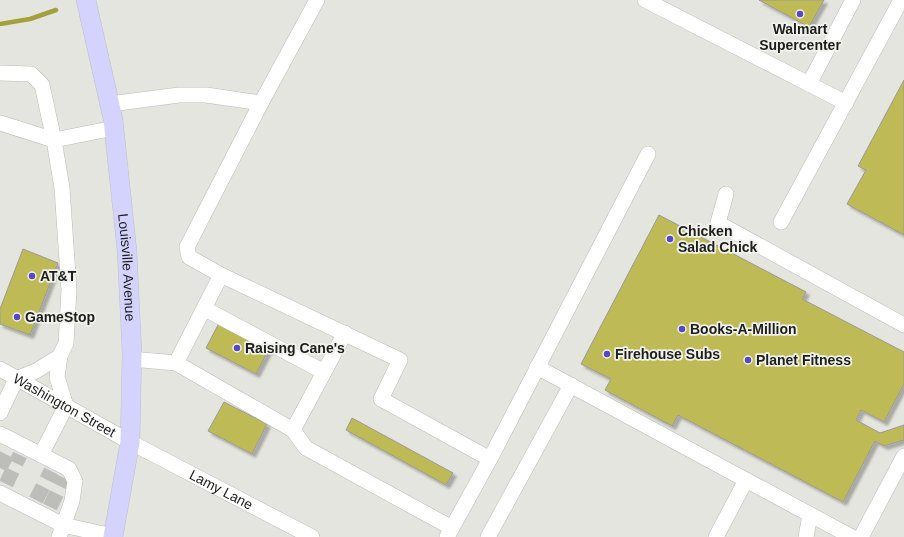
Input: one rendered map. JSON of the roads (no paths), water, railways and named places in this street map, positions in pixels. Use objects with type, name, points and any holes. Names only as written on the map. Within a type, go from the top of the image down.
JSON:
[{"type":"main road","name":"Louisville Avenue","points":[[86,0],[110,104],[114,128],[127,251],[132,359],[130,442],[113,536]]},
{"type":"street","points":[[317,0],[261,103],[187,247],[189,257],[221,275],[400,360],[381,399],[490,459]]},
{"type":"street","points":[[645,0],[846,103]]},
{"type":"street","points":[[809,84],[853,0]]},
{"type":"street","points":[[781,222],[901,0]]},
{"type":"street","points":[[0,73],[31,74],[42,85],[54,140],[62,188],[69,290],[66,343],[60,356],[58,377],[66,406],[41,455]]},
{"type":"street","points":[[110,104],[179,95],[206,95],[261,103]]},
{"type":"street","points":[[0,123],[54,140],[114,128]]},
{"type":"street","points":[[132,359],[176,363],[293,430],[306,448],[449,532],[490,459],[648,154]]},
{"type":"street","points":[[726,194],[718,223],[904,325]]},
{"type":"street","points":[[176,363],[205,309],[221,275]]},
{"type":"street","points":[[205,309],[324,372]]},
{"type":"street","points":[[293,430],[345,333]]},
{"type":"street","points":[[0,413],[16,379],[36,371],[60,356]]},
{"type":"street","points":[[537,367],[810,515],[852,536],[904,456]]},
{"type":"street","name":"Washington Street","points":[[0,369],[130,442]]},
{"type":"street","points":[[488,537],[571,385]]},
{"type":"street","points":[[0,434],[17,448],[41,455],[75,481],[72,501],[61,531]]},
{"type":"street","name":"Lamy Lane","points":[[130,442],[312,537]]},
{"type":"street","points":[[716,537],[746,480]]},
{"type":"street","points":[[2,490],[48,511],[61,531]]},
{"type":"street","points":[[806,537],[810,515]]},
{"type":"street","points":[[61,531],[113,536]]},
{"type":"waterway","points":[[0,24],[30,19],[56,10]]},
{"type":"tunnel","points":[[0,468],[9,450]]},
{"type":"tunnel","points":[[6,484],[20,455]]},
{"type":"tunnel","points":[[36,500],[51,471]]},
{"type":"tunnel","points":[[50,507],[64,478]]},
{"type":"place","name":"Walmart Supercenter","points":[[800,14]]},
{"type":"place","name":"Chicken Salad Chick","points":[[670,239]]},
{"type":"place","name":"AT&T","points":[[32,276]]},
{"type":"place","name":"GameStop","points":[[17,317]]},
{"type":"place","name":"Books-A-Million","points":[[682,329]]},
{"type":"place","name":"Raising Cane's","points":[[237,348]]},
{"type":"place","name":"Firehouse Subs","points":[[607,354]]},
{"type":"place","name":"Planet Fitness","points":[[748,360]]}]
